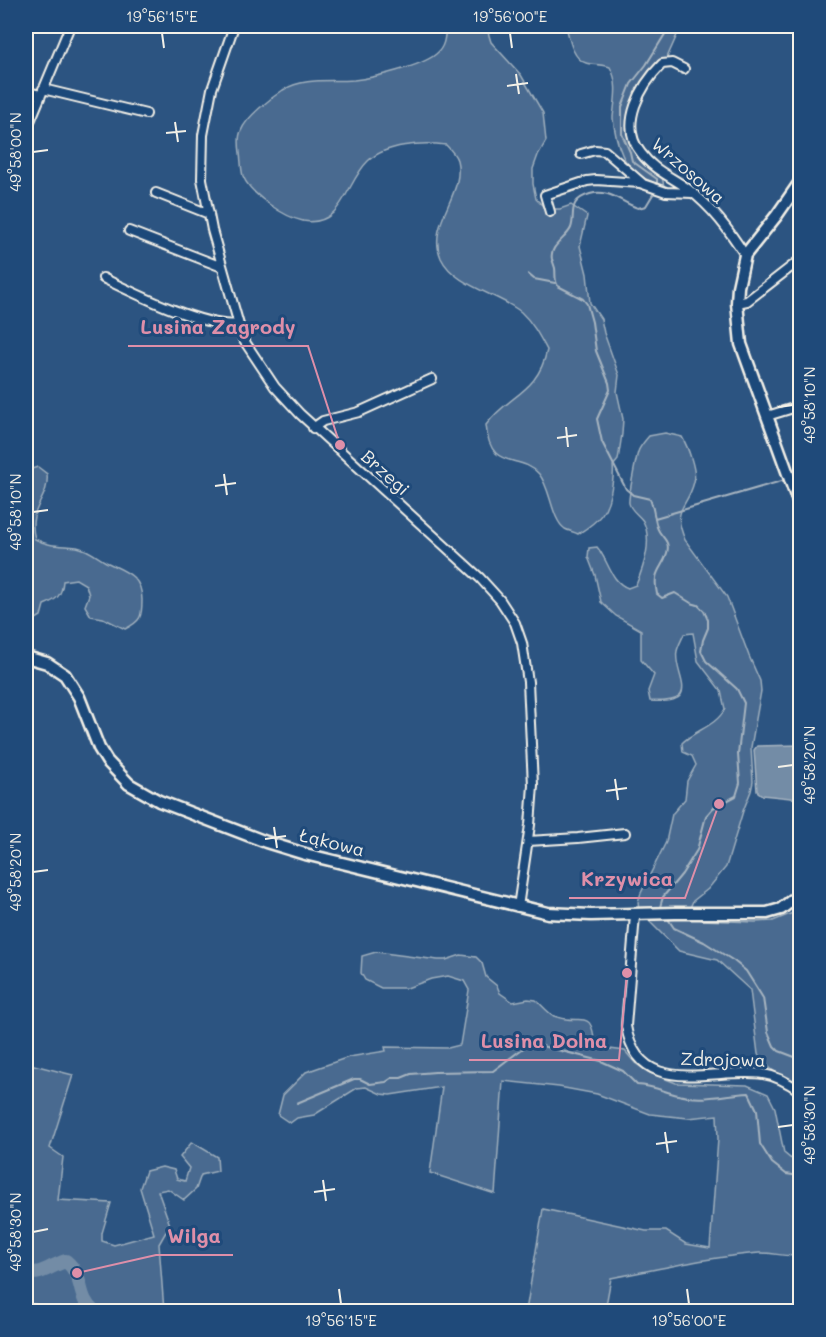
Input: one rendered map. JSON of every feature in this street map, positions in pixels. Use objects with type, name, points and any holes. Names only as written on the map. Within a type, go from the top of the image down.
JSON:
[{"type":"street","points":[[26,132],[70,26]]},
{"type":"street","name":"Brzegi","points":[[234,26],[212,89],[204,135],[202,180],[238,324],[252,355],[275,387],[313,428],[480,578],[500,600],[515,623],[522,643],[528,682],[533,785],[518,907]]},
{"type":"street","name":"Wrzosowa","points":[[684,69],[672,63],[662,64],[648,78],[637,97],[632,121],[633,138],[639,152],[649,162],[692,193],[712,211],[730,232],[745,255]]},
{"type":"street","points":[[26,92],[42,92],[146,114]]},
{"type":"street","points":[[581,154],[600,149],[648,185],[676,193],[692,193]]},
{"type":"street","points":[[550,213],[544,198],[548,192],[596,180],[648,185]]},
{"type":"street","points":[[801,182],[745,255],[737,303],[741,344],[801,507]]},
{"type":"street","points":[[156,193],[209,214]]},
{"type":"street","points":[[129,231],[222,267]]},
{"type":"street","points":[[737,303],[747,301],[801,260]]},
{"type":"street","points":[[103,278],[168,307],[219,324],[238,324]]},
{"type":"street","points":[[313,428],[323,421],[359,412],[432,379]]},
{"type":"street","points":[[767,416],[801,406]]},
{"type":"street","name":"Łąkowa","points":[[26,657],[47,663],[65,675],[79,697],[92,733],[107,761],[129,784],[159,801],[286,849],[518,907],[561,915],[635,915]]},
{"type":"street","points":[[528,840],[625,833]]},
{"type":"street","points":[[635,915],[767,913],[781,909],[801,894]]},
{"type":"street","name":"Zdrojowa","points":[[635,915],[626,1026],[629,1043],[639,1059],[653,1069],[669,1075],[765,1075],[785,1081],[801,1091]]},
{"type":"shaded area","points":[[446,26],[488,26],[491,42],[521,75],[543,113],[546,141],[533,169],[536,199],[546,209],[560,209],[571,205],[587,216],[580,246],[587,274],[590,303],[601,319],[619,375],[617,392],[623,419],[618,460],[613,466],[613,480],[608,502],[602,514],[578,534],[565,529],[560,524],[539,474],[523,464],[499,456],[493,450],[489,440],[486,425],[537,376],[547,350],[533,325],[521,312],[466,283],[447,268],[441,258],[438,233],[456,185],[458,173],[457,160],[449,148],[446,145],[416,144],[394,148],[376,155],[361,170],[335,211],[327,218],[316,221],[295,219],[278,210],[260,197],[243,176],[239,145],[240,133],[248,120],[272,98],[283,90],[300,83],[362,79],[420,63],[436,54],[441,48]]},
{"type":"shaded area","points":[[566,26],[681,26],[665,62],[636,101],[632,138],[662,177],[664,186],[645,179],[626,163],[614,124],[616,91],[613,73],[610,67],[586,63],[577,57]]},
{"type":"shaded area","points":[[665,433],[682,437],[693,466],[694,482],[680,514],[681,529],[685,540],[727,597],[760,681],[761,691],[751,747],[753,782],[751,791],[726,867],[708,889],[693,901],[689,910],[694,917],[702,920],[755,922],[773,921],[798,911],[800,908],[800,929],[797,941],[800,943],[800,1081],[776,1073],[758,1054],[750,990],[717,960],[679,951],[639,911],[638,902],[641,893],[666,842],[672,814],[685,799],[687,781],[696,765],[692,756],[683,752],[682,743],[716,720],[725,709],[721,691],[698,661],[693,633],[684,634],[677,651],[683,686],[682,693],[677,698],[667,701],[650,701],[648,691],[654,675],[641,660],[641,630],[616,616],[601,602],[588,557],[589,548],[597,547],[617,581],[628,588],[636,585],[644,561],[647,536],[643,521],[629,503],[632,478],[641,446],[649,436]]},
{"type":"shaded area","points":[[38,467],[47,474],[47,483],[34,519],[35,539],[51,545],[77,547],[89,551],[135,579],[141,592],[142,611],[140,618],[125,629],[103,618],[91,616],[85,606],[89,595],[86,585],[76,579],[63,581],[60,593],[44,605],[41,616],[26,623],[26,473]]},
{"type":"shaded area","points":[[800,745],[800,799],[762,795],[757,791],[754,750],[757,746]]},
{"type":"shaded area","points":[[376,952],[438,960],[461,955],[476,957],[482,963],[486,977],[497,986],[500,993],[513,1002],[536,1000],[554,1016],[588,1022],[594,1034],[595,1047],[625,1051],[635,1063],[648,1072],[676,1083],[747,1085],[768,1094],[775,1108],[784,1153],[800,1162],[800,1255],[764,1253],[740,1255],[611,1278],[605,1311],[526,1311],[543,1209],[646,1231],[666,1231],[686,1244],[710,1248],[718,1139],[717,1115],[688,1118],[650,1114],[597,1094],[503,1081],[495,1194],[430,1173],[442,1087],[390,1095],[381,1094],[366,1087],[357,1088],[314,1115],[297,1118],[290,1123],[278,1115],[283,1095],[306,1072],[349,1057],[386,1051],[385,1047],[448,1048],[460,1045],[469,990],[464,981],[448,976],[431,979],[407,988],[381,988],[365,980],[361,973],[362,956]]},
{"type":"shaded area","points":[[26,1063],[73,1075],[50,1148],[63,1157],[58,1200],[111,1203],[102,1233],[102,1241],[114,1245],[154,1234],[140,1188],[146,1171],[162,1167],[174,1170],[177,1179],[185,1181],[189,1168],[180,1157],[192,1142],[217,1157],[218,1171],[201,1175],[196,1189],[184,1200],[168,1189],[158,1191],[170,1225],[159,1244],[164,1311],[50,1311],[35,1304],[26,1303]]},
{"type":"waterway","points":[[657,186],[657,179],[632,161],[622,134],[622,107],[631,84],[646,65],[670,26]]},
{"type":"waterway","points":[[655,191],[646,206],[638,208],[609,194],[597,193],[582,197],[573,209],[571,228],[555,246],[552,259],[558,286],[583,299],[587,304],[596,351],[609,383],[610,390],[597,419],[602,442],[626,489],[633,495],[650,499],[658,530],[668,545],[665,559],[657,575],[657,594],[662,598],[675,593],[698,605],[704,611],[708,620],[708,628],[701,651],[706,661],[737,689],[744,703],[738,754],[740,783],[736,796],[713,808],[706,816],[697,850],[682,874],[663,897],[660,907],[662,909]]},
{"type":"waterway","points":[[528,274],[534,279],[555,283]]},
{"type":"waterway","points":[[655,518],[785,480]]},
{"type":"waterway","points":[[666,916],[674,928],[704,942],[746,971],[763,998],[768,1032],[774,1046],[779,1051],[800,1059]]},
{"type":"waterway","points":[[297,1103],[354,1079],[370,1084],[386,1082],[392,1078],[401,1078],[411,1074],[493,1071],[530,1043],[601,1061],[623,1071],[637,1085],[677,1095],[699,1098],[749,1093],[757,1110],[760,1144],[772,1163],[786,1174],[800,1176]]},
{"type":"waterway","points":[[26,1272],[37,1273],[66,1261],[76,1274],[84,1299],[94,1312]]},
{"type":"place","name":"Lusina Zagrody","points":[[340,445]]},
{"type":"place","name":"Krzywica","points":[[719,804]]},
{"type":"place","name":"Lusina Dolna","points":[[627,973]]},
{"type":"place","name":"Wilga","points":[[77,1273]]}]
